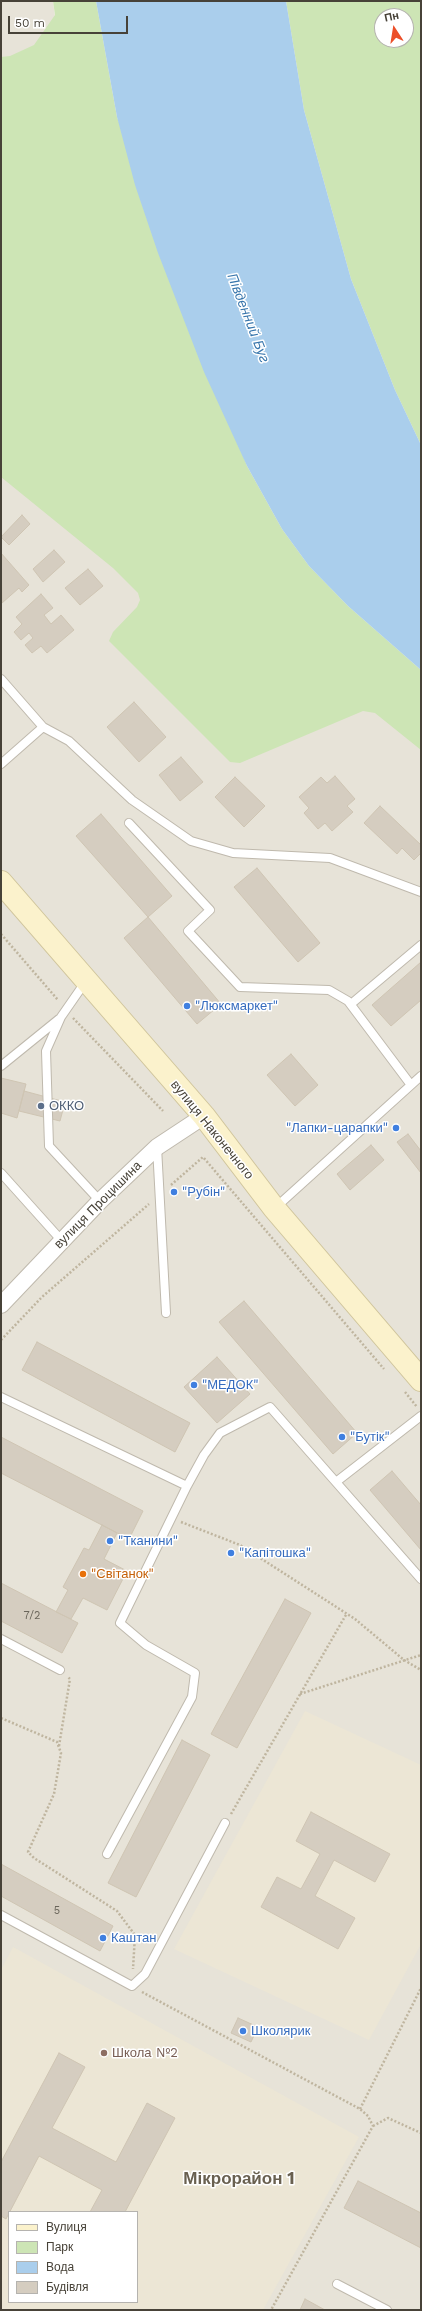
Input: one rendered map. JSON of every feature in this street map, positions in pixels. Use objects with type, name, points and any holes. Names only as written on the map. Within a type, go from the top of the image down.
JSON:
[{"type":"street","name":"вулиця Наконечного","points":[[1,882],[204,1116],[274,1208],[421,1380]]},
{"type":"street","name":"вулиця Процишина","points":[[1,1305],[100,1201],[157,1147],[204,1116]]},
{"type":"lane","points":[[1,679],[43,727],[70,741],[132,800],[191,841],[233,853],[330,858],[421,892]]},
{"type":"lane","points":[[1,764],[43,727]]},
{"type":"lane","points":[[129,823],[210,910],[188,931],[240,987],[329,990],[351,1004],[411,1085]]},
{"type":"lane","points":[[351,1004],[421,945]]},
{"type":"lane","points":[[87,980],[61,1017],[46,1051],[49,1146],[100,1201]]},
{"type":"lane","points":[[1,1066],[61,1017]]},
{"type":"lane","points":[[274,1208],[421,1076]]},
{"type":"lane","points":[[157,1147],[166,1313]]},
{"type":"lane","points":[[1,1173],[62,1241]]},
{"type":"lane","points":[[1,1397],[187,1486]]},
{"type":"lane","points":[[107,1854],[192,1697],[195,1673],[146,1645],[120,1623],[187,1486],[204,1455],[220,1433],[270,1407],[421,1579]]},
{"type":"lane","points":[[336,1482],[421,1416]]},
{"type":"lane","points":[[1,1639],[60,1670]]},
{"type":"lane","points":[[1,1914],[132,1986],[145,1974],[225,1823]]},
{"type":"lane","points":[[337,2284],[387,2310]]},
{"type":"path","points":[[1,934],[66,1009],[163,1111]]},
{"type":"path","points":[[1,1340],[42,1296],[203,1157],[385,1370]]},
{"type":"path","points":[[400,1387],[421,1411]]},
{"type":"path","points":[[171,1519],[240,1545],[347,1613],[404,1660],[421,1670]]},
{"type":"path","points":[[225,1823],[347,1613]]},
{"type":"path","points":[[300,1694],[421,1655]]},
{"type":"path","points":[[58,1747],[70,1679],[60,1670]]},
{"type":"path","points":[[1,1718],[56,1742],[61,1753],[54,1794],[28,1852],[34,1858],[117,1911],[135,1935],[132,1986],[360,2109],[368,2116],[373,2126]]},
{"type":"path","points":[[360,2109],[421,1988]]},
{"type":"path","points":[[271,2310],[373,2126],[388,2118],[421,2133]]},
{"type":"shaded area","points":[[1,1],[53,1],[76,184],[215,510],[421,705],[421,2310],[1,2310]]},
{"type":"shaded area","points":[[305,1711],[421,1765],[421,1944],[369,2040],[174,1949]]},
{"type":"shaded area","name":"Школа №2","points":[[13,1947],[359,2137],[263,2310],[1,2310],[1,1970]]},
{"type":"green space","points":[[53,1],[96,1],[117,117],[247,466],[282,529],[309,566],[348,606],[421,670],[421,750],[375,713],[363,711],[240,763],[230,762],[109,641],[113,632],[137,607],[140,600],[138,593],[113,568],[1,477],[1,57],[10,56],[34,45],[55,15]]},
{"type":"green space","points":[[286,1],[421,1],[421,445],[395,390],[351,279],[304,110]]},
{"type":"water","name":"Південний Буг","points":[[96,1],[286,1],[304,110],[351,279],[395,390],[421,445],[421,670],[348,606],[309,566],[282,529],[247,466],[204,372],[158,253],[135,185],[117,117]]},
{"type":"building","points":[[22,515],[30,524],[9,545],[1,537]]},
{"type":"building","points":[[54,550],[65,562],[43,582],[33,569]]},
{"type":"building","points":[[1,553],[29,585],[22,592],[19,588],[2,603]]},
{"type":"building","points":[[88,569],[103,586],[80,605],[65,588]]},
{"type":"building","points":[[41,594],[53,608],[44,615],[51,624],[61,615],[74,630],[47,653],[41,646],[32,653],[25,645],[33,638],[29,633],[21,640],[14,632],[22,624],[16,617]]},
{"type":"building","points":[[134,702],[166,737],[139,762],[107,727]]},
{"type":"building","points":[[181,757],[203,782],[180,801],[159,775]]},
{"type":"building","points":[[335,776],[355,799],[347,806],[353,812],[332,831],[325,823],[318,829],[304,813],[309,808],[299,797],[321,777],[327,783]]},
{"type":"building","points":[[235,777],[265,806],[244,827],[215,797]]},
{"type":"building","points":[[380,806],[421,845],[421,853],[414,860],[402,848],[397,854],[364,823]]},
{"type":"building","points":[[101,814],[172,896],[148,917],[76,836]]},
{"type":"building","points":[[257,868],[320,943],[298,962],[234,887]]},
{"type":"building","points":[[148,917],[221,1004],[197,1024],[124,938]]},
{"type":"building","points":[[421,962],[421,1000],[391,1026],[372,1005]]},
{"type":"building","points":[[291,1054],[318,1085],[295,1106],[267,1075]]},
{"type":"building","points":[[1,1078],[26,1084],[17,1118],[1,1113]]},
{"type":"building","points":[[24,1091],[65,1102],[60,1121],[19,1111]]},
{"type":"building","points":[[408,1134],[421,1151],[421,1173],[397,1142]]},
{"type":"building","points":[[371,1145],[384,1160],[350,1190],[337,1174]]},
{"type":"building","points":[[244,1301],[357,1433],[333,1454],[219,1322]]},
{"type":"building","points":[[37,1342],[190,1423],[175,1452],[22,1370]]},
{"type":"building","points":[[217,1357],[250,1394],[217,1423],[184,1387]]},
{"type":"building","points":[[1,1437],[143,1511],[129,1539],[1,1473]]},
{"type":"building","points":[[392,1471],[421,1505],[421,1550],[370,1490]]},
{"type":"building","points":[[102,1525],[117,1533],[104,1559],[127,1571],[107,1610],[83,1598],[71,1619],[56,1612],[68,1590],[63,1587],[84,1548],[89,1550]]},
{"type":"building","points":[[1,1583],[78,1623],[62,1653],[1,1621]]},
{"type":"building","points":[[285,1599],[311,1613],[237,1748],[211,1734]]},
{"type":"building","points":[[182,1740],[210,1755],[136,1897],[108,1883]]},
{"type":"building","points":[[311,1812],[390,1854],[375,1882],[334,1860],[315,1896],[355,1918],[338,1949],[261,1907],[277,1877],[301,1889],[320,1854],[296,1841]]},
{"type":"building","points":[[1,1864],[113,1926],[100,1951],[1,1896]]},
{"type":"building","points":[[238,2018],[258,2027],[251,2042],[231,2033]]},
{"type":"building","points":[[59,2053],[85,2067],[52,2128],[116,2162],[147,2103],[175,2118],[126,2211],[91,2211],[102,2190],[39,2156],[10,2211],[8,2211],[6,2219],[1,2216],[1,2162]]},
{"type":"building","points":[[358,2181],[421,2213],[421,2248],[344,2208]]},
{"type":"building","points":[[305,2299],[325,2310],[300,2310]]},
{"type":"place","name":"\"Люксмаркет\"","points":[[187,1006]]},
{"type":"place","name":"ОККО","points":[[41,1106]]},
{"type":"place","name":"\"Лапки-царапки\"","points":[[396,1128]]},
{"type":"place","name":"\"Рубін\"","points":[[174,1192]]},
{"type":"place","name":"\"МЕДОК\"","points":[[194,1385]]},
{"type":"place","name":"\"Бутік\"","points":[[342,1437]]},
{"type":"place","name":"\"Тканини\"","points":[[110,1541]]},
{"type":"place","name":"\"Капітошка\"","points":[[231,1553]]},
{"type":"place","name":"\"Світанок\"","points":[[83,1574]]},
{"type":"place","name":"Каштан","points":[[103,1938]]},
{"type":"place","name":"Школярик","points":[[243,2031]]},
{"type":"place","name":"Школа №2","points":[[104,2053]]},
{"type":"district","name":"Мікрорайон 1","points":[[239,2179]]}]
